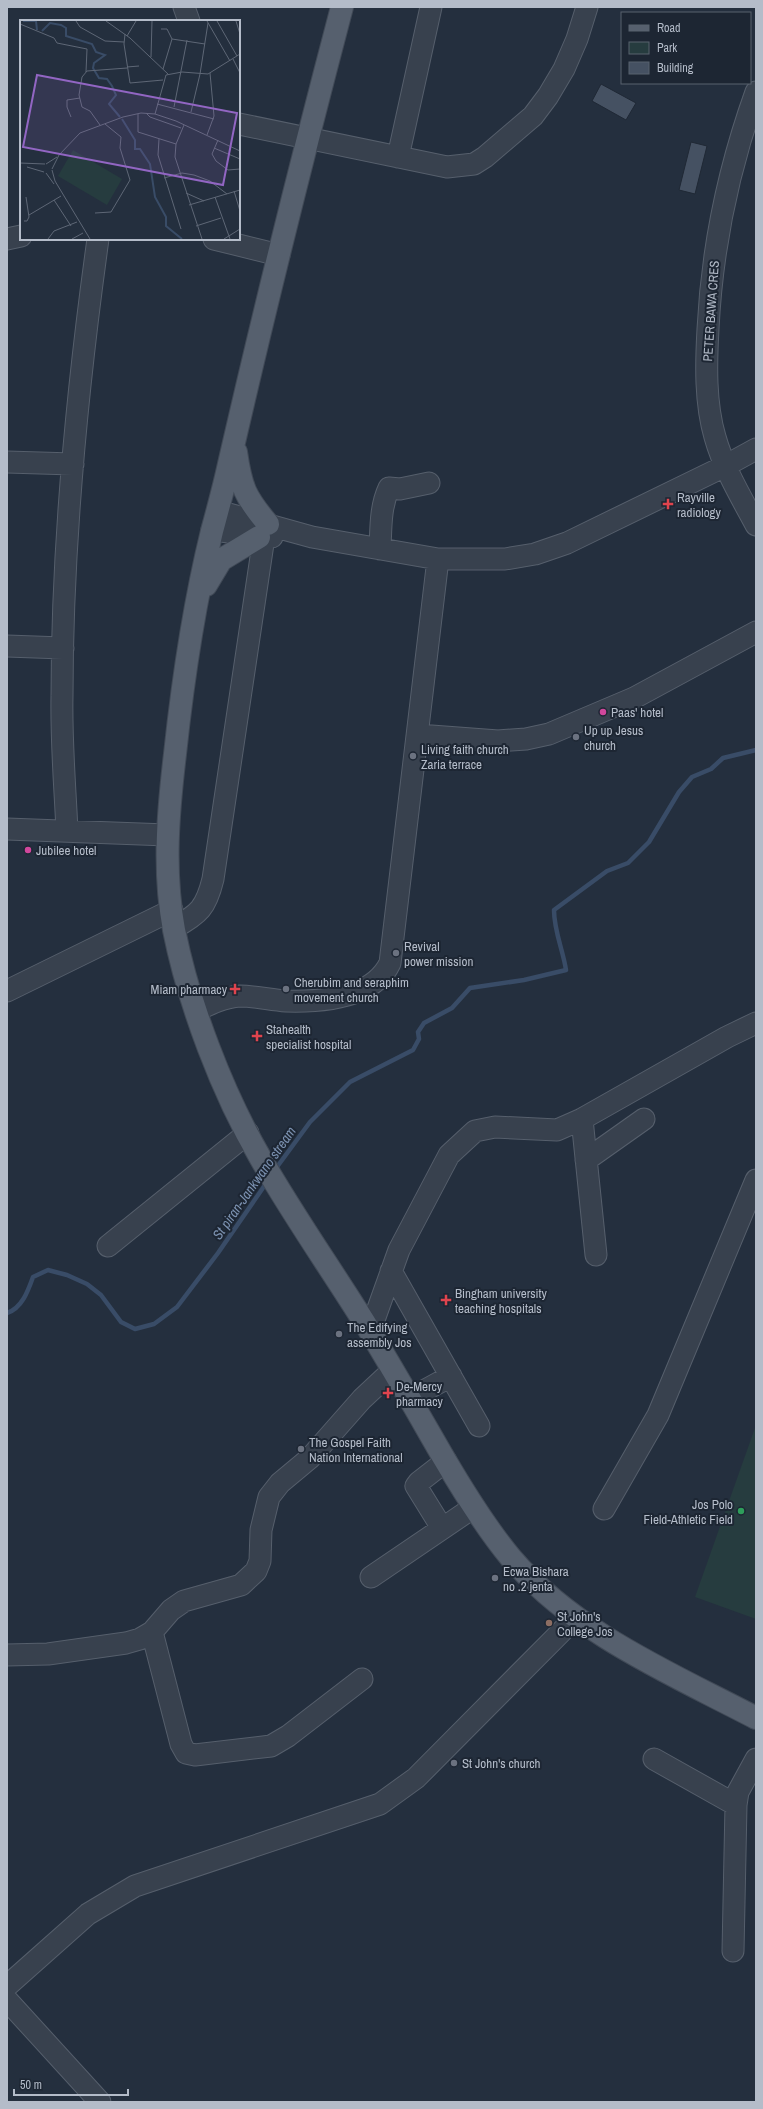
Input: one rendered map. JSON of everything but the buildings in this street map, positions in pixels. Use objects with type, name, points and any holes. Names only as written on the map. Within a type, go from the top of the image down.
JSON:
[{"type":"main road","points":[[342,7],[279,255],[215,520],[198,602],[181,702],[167,835],[168,875],[173,919],[196,1011],[225,1085],[258,1155],[370,1331],[474,1507],[511,1558],[538,1585],[576,1617],[638,1657],[756,1718]]},
{"type":"main road","points":[[198,602],[210,576],[221,560],[263,532],[245,495],[240,480],[234,441]]},
{"type":"street","points":[[184,7],[189,20]]},
{"type":"street","points":[[398,157],[432,7]]},
{"type":"street","points":[[240,124],[447,166],[474,164],[485,157],[533,116],[548,96],[564,69],[587,7]]},
{"type":"street","name":"PETER BAWA CRES","points":[[756,92],[741,134],[726,187],[716,251],[709,311],[706,361],[710,406],[715,437],[725,466],[756,525]]},
{"type":"street","points":[[7,239],[20,236]]},
{"type":"street","points":[[67,832],[62,696],[66,536],[82,353],[98,240]]},
{"type":"street","points":[[218,240],[279,255]]},
{"type":"street","points":[[215,520],[263,532],[312,537],[438,559],[505,559],[535,554],[567,543],[725,466],[756,449]]},
{"type":"street","points":[[7,462],[72,464]]},
{"type":"street","points":[[380,549],[380,523],[385,496],[389,488],[400,489],[428,483]]},
{"type":"street","points":[[7,991],[173,919],[193,918],[202,908],[209,896],[213,880],[263,532]]},
{"type":"street","points":[[196,1011],[214,1002],[240,996],[302,1001],[342,996],[366,988],[378,980],[386,972],[390,963],[438,559]]},
{"type":"street","points":[[418,735],[498,741],[526,739],[549,734],[634,698],[756,632]]},
{"type":"street","points":[[7,646],[63,648]]},
{"type":"street","points":[[7,829],[167,835]]},
{"type":"street","points":[[370,1331],[399,1250],[449,1155],[475,1131],[496,1127],[557,1130],[582,1119],[726,1037],[756,1023]]},
{"type":"street","points":[[582,1119],[596,1255]]},
{"type":"street","points":[[586,1160],[644,1119]]},
{"type":"street","points":[[108,1246],[248,1133]]},
{"type":"street","points":[[604,1509],[658,1415],[756,1180]]},
{"type":"street","points":[[391,1271],[480,1426]]},
{"type":"street","points":[[7,1655],[48,1654],[126,1644],[140,1639],[152,1632],[171,1610],[184,1601],[241,1585],[256,1571],[260,1561],[261,1530],[269,1497],[280,1483],[310,1458],[362,1399],[393,1370]]},
{"type":"street","points":[[410,1399],[451,1376]]},
{"type":"street","points":[[442,1528],[416,1486],[446,1461]]},
{"type":"street","points":[[371,1576],[474,1507]]},
{"type":"street","points":[[7,1986],[88,1914],[135,1886],[380,1804],[416,1778],[576,1617]]},
{"type":"street","points":[[152,1632],[181,1744],[186,1753],[195,1755],[271,1746],[288,1736],[362,1679]]},
{"type":"street","points":[[654,1759],[736,1805]]},
{"type":"street","points":[[733,1951],[736,1805],[738,1792],[750,1785],[756,1759]]},
{"type":"street","points":[[7,2000],[100,2102]]},
{"type":"green space","name":"Jos Polo Field-Athletic Field","points":[[756,1425],[756,1619],[695,1597]]},
{"type":"waterway","name":"St piran-Jankwano stream","points":[[274,1171],[310,1122],[350,1082],[413,1050],[419,1039],[418,1032],[424,1023],[452,1008],[470,988],[524,980],[566,970],[555,925],[554,910],[607,871],[628,863],[649,842],[679,792],[692,777],[711,769],[723,758],[756,750]]},
{"type":"waterway","name":"St piran-Jankwano stream","points":[[7,1313],[17,1307],[24,1298],[33,1277],[48,1270],[67,1275],[87,1284],[101,1295],[121,1322],[135,1329],[154,1324],[177,1307],[218,1253],[267,1182]]},
{"type":"place","name":"Rayville radiology","points":[[668,504]]},
{"type":"place","name":"Paas' hotel","points":[[603,712]]},
{"type":"place","name":"Up up Jesus church","points":[[576,737]]},
{"type":"place","name":"Living faith church Zaria terrace","points":[[413,756]]},
{"type":"place","name":"Jubilee hotel","points":[[28,850]]},
{"type":"place","name":"Revival power mission","points":[[396,953]]},
{"type":"place","name":"Miam pharmacy","points":[[235,989]]},
{"type":"place","name":"Cherubim and seraphim movement church","points":[[286,989]]},
{"type":"place","name":"Stahealth specialist hospital","points":[[257,1036]]},
{"type":"place","name":"Bingham university teaching hospitals","points":[[446,1300]]},
{"type":"place","name":"The Edifying assembly Jos","points":[[339,1334]]},
{"type":"place","name":"De-Mercy pharmacy","points":[[388,1393]]},
{"type":"place","name":"The Gospel Faith Nation International","points":[[301,1449]]},
{"type":"place","name":"Jos Polo Field-Athletic Field","points":[[741,1511]]},
{"type":"place","name":"Ecwa Bishara no .2 jenta","points":[[495,1578]]},
{"type":"place","name":"St John's College Jos","points":[[549,1623]]},
{"type":"place","name":"St John's church","points":[[454,1763]]}]
